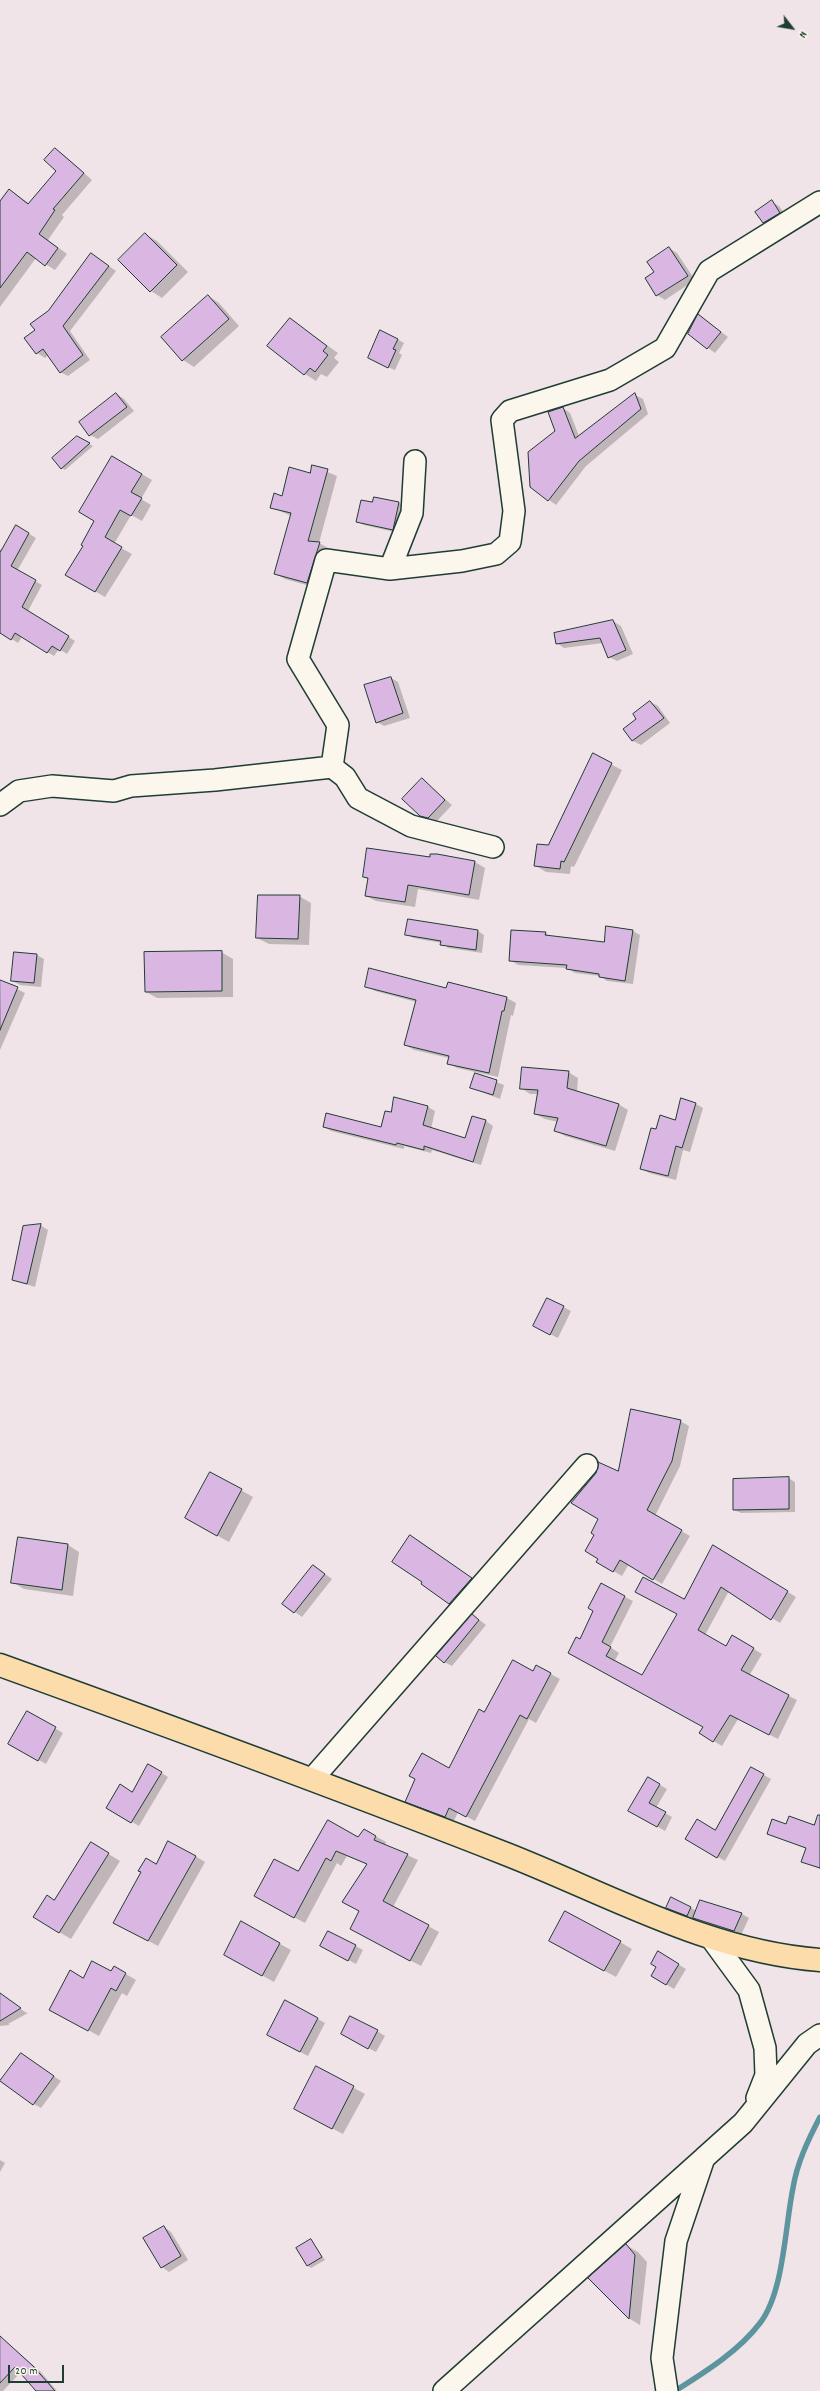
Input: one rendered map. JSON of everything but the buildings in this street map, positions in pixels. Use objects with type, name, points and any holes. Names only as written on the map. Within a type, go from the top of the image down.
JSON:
[{"type":"main road","points":[[0,1664],[313,1778],[546,1870],[711,1938],[754,1950],[820,1960]]},
{"type":"street","points":[[332,768],[338,725],[298,659],[311,608],[326,560],[390,569],[462,561],[496,554],[510,542],[514,511],[502,420],[510,411],[610,380],[665,348],[709,271],[820,202]]},
{"type":"street","points":[[390,569],[392,558],[412,513],[415,461]]},
{"type":"street","points":[[0,805],[19,791],[52,786],[114,791],[131,786],[215,780],[332,768],[345,777],[358,798],[411,826],[493,847]]},
{"type":"street","points":[[313,1778],[586,1465]]},
{"type":"street","points":[[711,1938],[749,1990],[765,2048],[766,2075],[761,2091],[742,2123]]},
{"type":"street","points":[[444,2391],[742,2123],[807,2044],[820,2035]]},
{"type":"street","points":[[666,2391],[662,2358],[676,2241],[704,2158]]},
{"type":"waterway","points":[[675,2391],[710,2369],[732,2352],[752,2333],[768,2310],[779,2277],[790,2203],[797,2170],[807,2143],[820,2117]]}]
